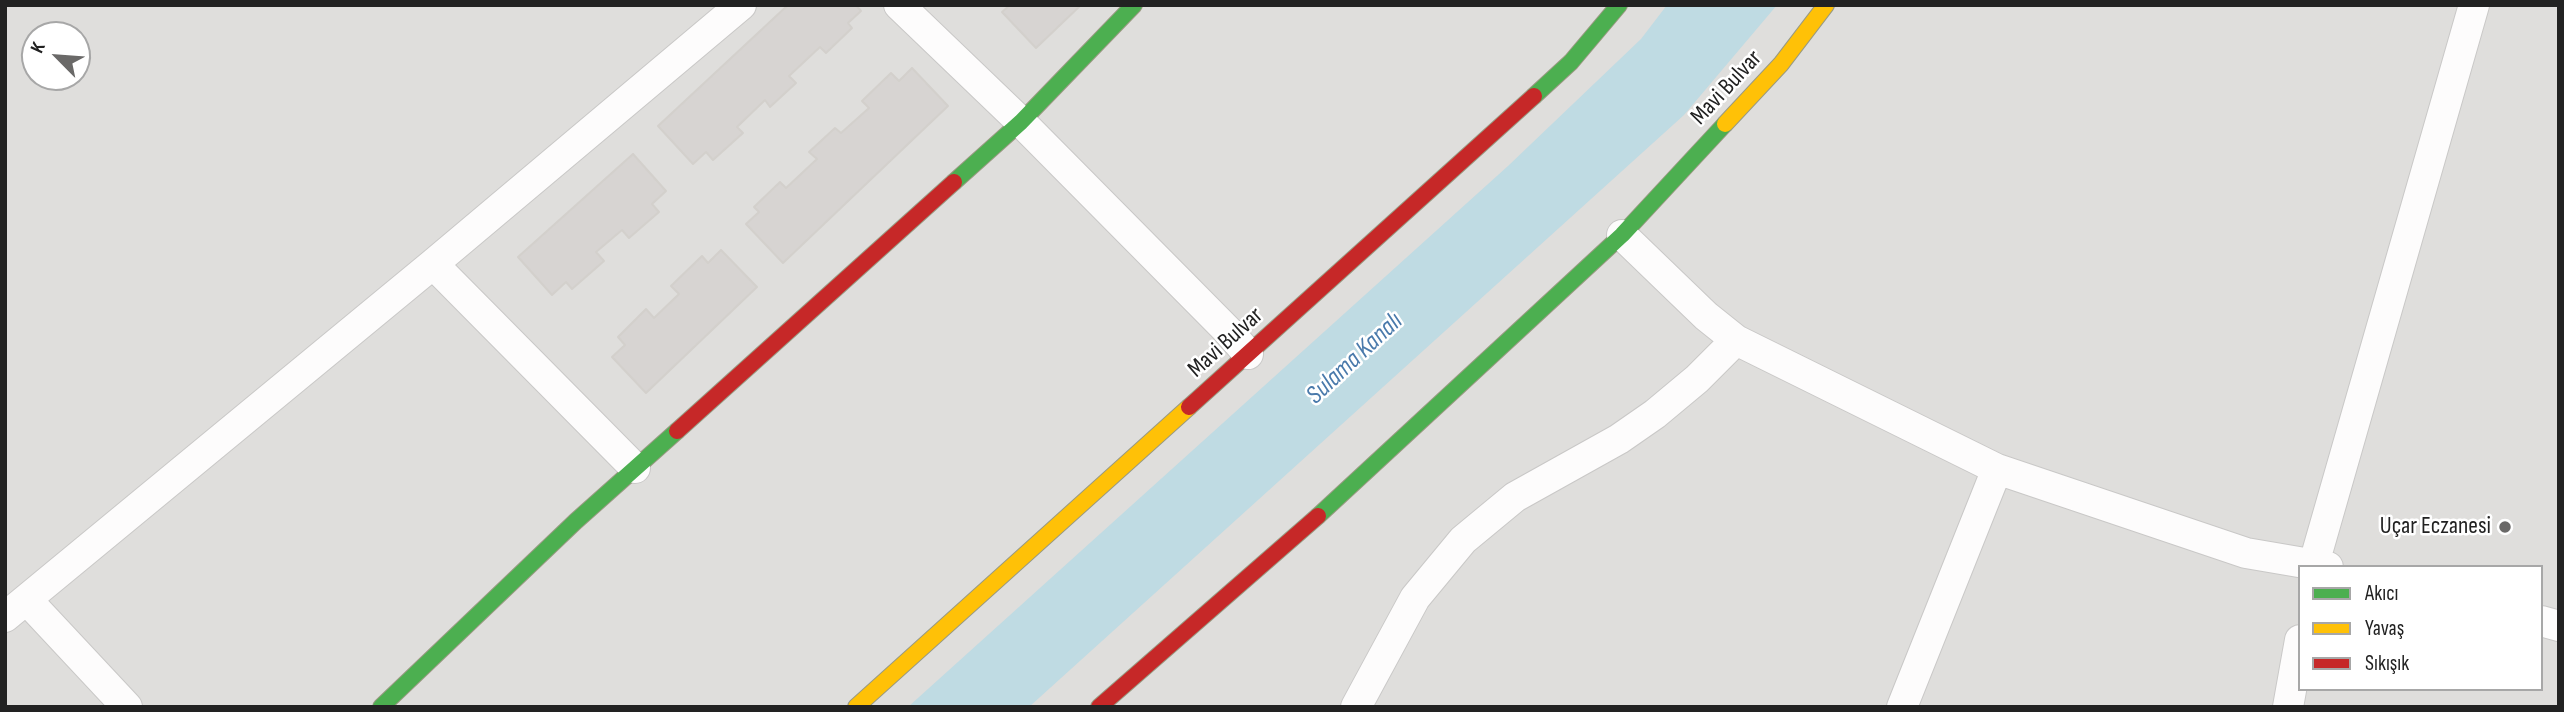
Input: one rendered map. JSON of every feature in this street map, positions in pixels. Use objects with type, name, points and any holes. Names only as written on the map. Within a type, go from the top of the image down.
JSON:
[{"type":"main road","points":[[381,707],[576,521],[1021,122],[1134,5]]},
{"type":"main road","name":"Mavi Bulvar","points":[[856,707],[1571,62],[1619,5]]},
{"type":"main road","name":"Mavi Bulvar","points":[[1099,707],[1328,507],[1622,235],[1781,64],[1826,5]]},
{"type":"street","points":[[127,707],[16,608],[433,264],[741,5]]},
{"type":"street","points":[[899,5],[1021,122],[1248,354]]},
{"type":"street","points":[[2318,565],[2474,5]]},
{"type":"street","points":[[1622,235],[1706,316],[1736,340],[1997,469],[2246,553],[2312,565]]},
{"type":"street","points":[[433,264],[635,468]]},
{"type":"street","points":[[1356,707],[1415,598],[1463,540],[1515,497],[1543,479],[1582,461],[1655,414],[1697,379],[1736,340]]},
{"type":"street","points":[[1902,707],[1997,469]]},
{"type":"street","points":[[2288,707],[2298,651]]},
{"type":"shaded area","points":[[5,5],[2559,5],[2559,707],[5,707]]},
{"type":"water","name":"Sulama Kanalı","points":[[1667,5],[1777,5],[1684,115],[1029,707],[908,707],[1508,166],[1641,39]]},
{"type":"building","points":[[788,5],[856,5],[861,11],[848,23],[852,28],[826,53],[820,47],[789,76],[796,83],[770,107],[765,100],[737,127],[743,133],[713,160],[706,152],[693,164],[658,126]]},
{"type":"building","points":[[1010,5],[1081,5],[1036,48],[1002,12]]},
{"type":"building","points":[[912,68],[948,106],[783,263],[746,224],[759,212],[754,207],[780,182],[786,188],[817,159],[809,152],[835,128],[841,133],[869,108],[862,101],[891,73],[899,81]]},
{"type":"building","points":[[633,154],[666,191],[652,204],[659,212],[629,238],[622,230],[596,252],[604,261],[572,289],[566,282],[552,295],[518,257]]},
{"type":"building","points":[[721,250],[757,287],[646,393],[612,357],[625,345],[618,337],[646,309],[654,318],[679,294],[671,286],[702,256],[708,263]]},
{"type":"traffic: fast","points":[[954,182],[1021,122],[1134,5]]},
{"type":"traffic: fast","points":[[1534,96],[1571,62],[1619,5]]},
{"type":"traffic: fast","points":[[1318,516],[1622,235],[1725,124]]},
{"type":"traffic: fast","points":[[381,707],[576,521],[677,431]]},
{"type":"traffic: slow","points":[[1725,124],[1781,64],[1826,5]]},
{"type":"traffic: slow","points":[[856,707],[1189,407]]},
{"type":"traffic: jam","points":[[1189,407],[1534,96]]},
{"type":"traffic: jam","points":[[677,431],[954,182]]},
{"type":"traffic: jam","points":[[1099,707],[1318,516]]},
{"type":"place","name":"Uçar Eczanesi","points":[[2505,527]]}]
